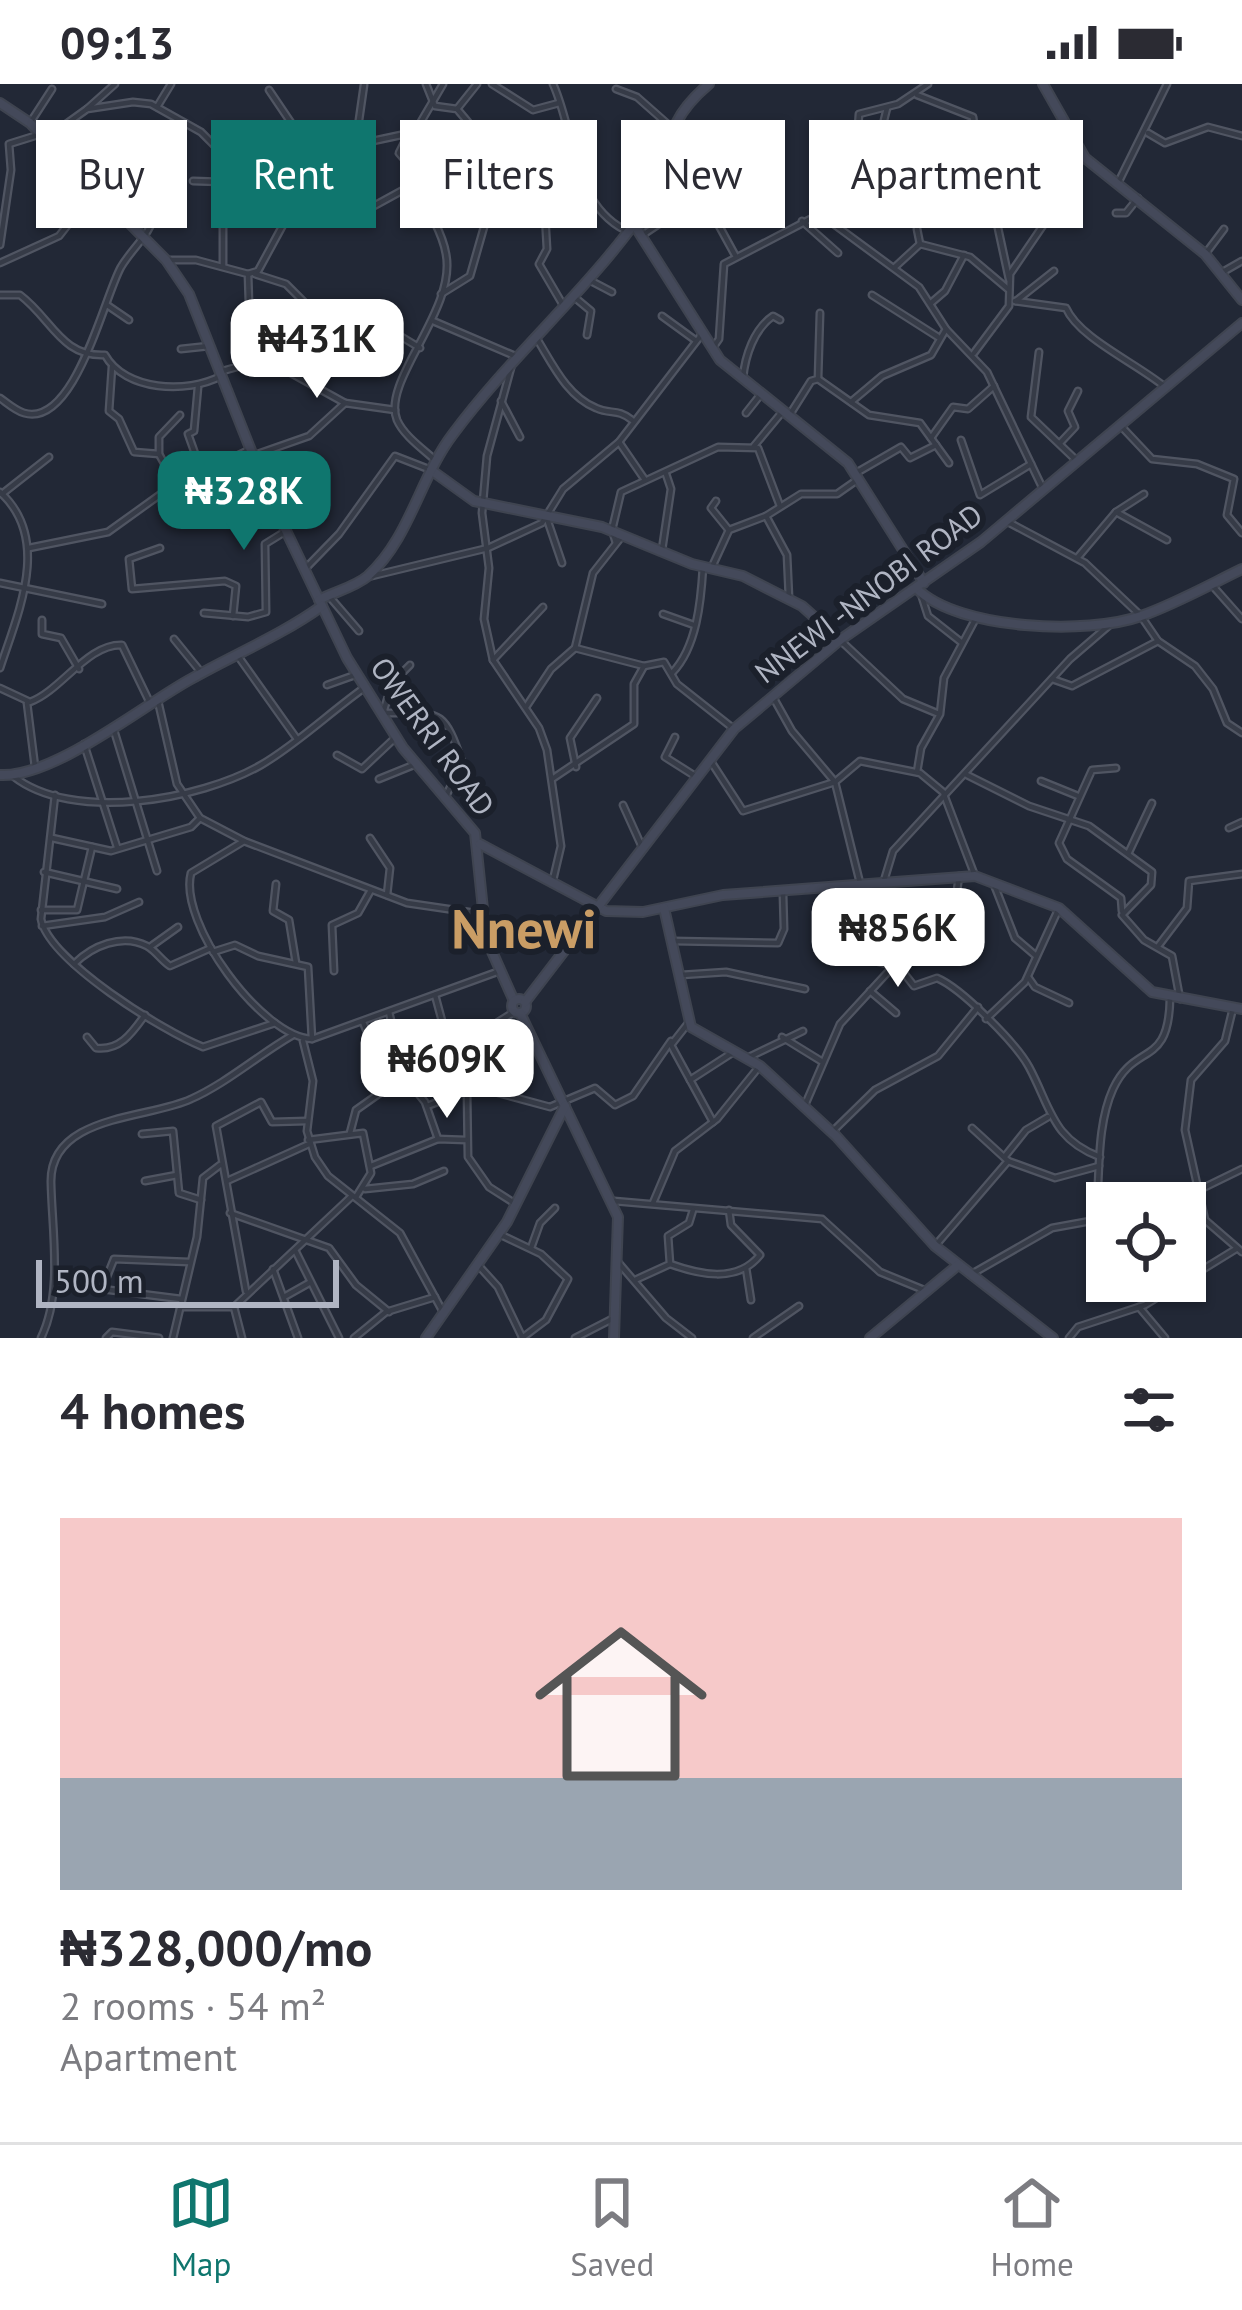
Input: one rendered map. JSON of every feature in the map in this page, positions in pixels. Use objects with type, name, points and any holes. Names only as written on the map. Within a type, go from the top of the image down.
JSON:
[{"type":"main road","points":[[1043,84],[1085,158],[1204,254],[1242,300]]},
{"type":"main road","points":[[677,120],[706,85]]},
{"type":"main road","name":"OWERRI ROAD","points":[[0,103],[36,129]]},
{"type":"main road","name":"OWERRI ROAD","points":[[135,228],[166,260],[189,294],[261,477],[356,674],[396,737],[478,843],[482,914],[497,972],[518,1007]]},
{"type":"main road","points":[[0,776],[13,776],[84,744],[367,577],[405,525],[433,465],[514,357],[637,228]]},
{"type":"main road","points":[[635,231],[699,337],[858,475],[921,588],[977,616],[1026,626],[1113,622],[1141,616],[1242,569]]},
{"type":"main road","name":"NNEWI -NNOBI ROAD","points":[[518,1007],[734,729],[840,640],[921,588],[1006,521],[1242,322]]},
{"type":"main road","points":[[433,465],[483,504],[617,536],[743,576],[789,598],[840,640]]},
{"type":"main road","points":[[478,843],[595,908],[623,913],[723,895],[974,876],[1059,908],[1141,983],[1175,999],[1237,1008]]},
{"type":"main road","points":[[664,908],[689,1022],[760,1066],[832,1132],[935,1246],[1054,1338]]},
{"type":"main road","points":[[518,1007],[619,1224],[614,1338]]},
{"type":"main road","points":[[426,1338],[500,1234],[564,1104]]},
{"type":"main road","points":[[870,1338],[958,1265]]},
{"type":"street","points":[[70,120],[115,84]]},
{"type":"street","points":[[157,107],[171,84]]},
{"type":"street","points":[[426,84],[434,104]]},
{"type":"street","points":[[422,120],[443,84]]},
{"type":"street","points":[[457,110],[477,84]]},
{"type":"street","points":[[492,84],[533,110],[559,104]]},
{"type":"street","points":[[553,84],[565,120]]},
{"type":"street","points":[[859,120],[859,114],[886,108],[928,84]]},
{"type":"street","points":[[1118,183],[1167,84]]},
{"type":"street","points":[[359,120],[364,85]]},
{"type":"street","points":[[30,123],[52,89]]},
{"type":"street","points":[[616,89],[637,97],[663,120]]},
{"type":"street","points":[[269,90],[289,120]]},
{"type":"street","points":[[914,94],[973,120]]},
{"type":"street","points":[[87,109],[133,102],[157,107],[211,141]]},
{"type":"street","points":[[434,104],[457,110],[465,120]]},
{"type":"street","points":[[883,120],[886,108]]},
{"type":"street","points":[[1146,131],[1166,143],[1208,127],[1242,136]]},
{"type":"street","points":[[0,144],[36,138]]},
{"type":"street","points":[[0,245],[10,142]]},
{"type":"street","points":[[0,180],[10,177]]},
{"type":"street","points":[[193,181],[211,182]]},
{"type":"street","points":[[1116,213],[1126,213],[1138,198]]},
{"type":"street","points":[[597,208],[635,231],[642,228]]},
{"type":"street","points":[[712,349],[719,340],[721,270],[734,255],[776,239],[809,218]]},
{"type":"street","points":[[802,220],[838,253]]},
{"type":"street","points":[[0,263],[59,236],[65,228]]},
{"type":"street","points":[[0,398],[27,414],[47,408],[88,357],[120,269],[150,228]]},
{"type":"street","points":[[223,266],[224,228]]},
{"type":"street","points":[[249,367],[254,339],[252,274],[280,228]]},
{"type":"street","points":[[433,465],[403,430],[395,410],[399,383],[433,321],[441,294],[446,251],[435,228]]},
{"type":"street","points":[[441,294],[470,276],[484,228]]},
{"type":"street","points":[[546,228],[547,249],[538,264],[563,305]]},
{"type":"street","points":[[722,228],[734,255]]},
{"type":"street","points":[[840,228],[895,267],[973,355],[995,386],[1043,489]]},
{"type":"street","points":[[999,228],[1013,301]]},
{"type":"street","points":[[1009,279],[1041,228]]},
{"type":"street","points":[[917,229],[920,244]]},
{"type":"street","points":[[1204,254],[1224,229]]},
{"type":"street","points":[[895,267],[920,244]]},
{"type":"street","points":[[920,244],[964,255],[1010,290]]},
{"type":"street","points":[[931,303],[945,291],[964,255]]},
{"type":"street","points":[[166,260],[223,266],[286,284],[312,310],[367,316],[420,348]]},
{"type":"street","points":[[1221,273],[1242,261]]},
{"type":"street","points":[[973,355],[1013,301],[1054,271]]},
{"type":"street","points":[[590,280],[613,292]]},
{"type":"street","points":[[0,295],[20,295],[69,349],[88,357],[105,355],[112,368],[133,381],[198,387],[220,374],[249,367],[289,372],[345,403],[395,410]]},
{"type":"street","points":[[872,295],[938,338]]},
{"type":"street","points":[[573,296],[591,311],[587,335]]},
{"type":"street","points":[[1013,301],[1066,308],[1074,325],[1089,338],[1113,347],[1165,387]]},
{"type":"street","points":[[107,305],[129,320]]},
{"type":"street","points":[[818,380],[820,314]]},
{"type":"street","points":[[367,577],[488,548],[548,517],[563,489],[619,442],[699,337],[662,316]]},
{"type":"street","points":[[742,378],[744,361],[762,326],[773,316],[780,320]]},
{"type":"street","points":[[433,321],[514,357],[487,456],[484,619],[493,660],[544,740],[561,859],[550,884]]},
{"type":"street","points":[[851,402],[876,380],[931,355],[946,329]]},
{"type":"street","points":[[535,334],[569,389],[596,409],[617,409],[634,422]]},
{"type":"street","points":[[182,349],[209,346]]},
{"type":"street","points":[[1039,352],[1030,417],[1077,461]]},
{"type":"street","points":[[112,368],[109,411],[119,419],[134,452],[159,454]]},
{"type":"street","points":[[526,707],[548,673],[575,648],[593,573],[617,536],[622,492],[718,447],[754,446],[811,381],[818,380],[895,423],[917,422],[949,463]]},
{"type":"street","points":[[672,673],[683,661],[707,568],[729,530],[766,516],[801,494],[838,494],[901,447],[910,458],[934,442],[953,407],[968,410],[995,386]]},
{"type":"street","points":[[198,387],[194,430],[188,434],[202,473]]},
{"type":"street","points":[[1060,443],[1075,427],[1068,411],[1078,391]]},
{"type":"street","points":[[746,413],[762,394]]},
{"type":"street","points":[[501,401],[520,437]]},
{"type":"street","points":[[28,548],[108,532],[176,484],[251,453],[309,436],[345,403]]},
{"type":"street","points":[[0,412],[12,406]]},
{"type":"street","points":[[176,484],[159,454],[159,434],[180,415]]},
{"type":"street","points":[[1120,425],[1152,459],[1196,464],[1234,478],[1227,515],[1242,533]]},
{"type":"street","points":[[961,440],[980,495],[1030,464]]},
{"type":"street","points":[[619,442],[645,480]]},
{"type":"street","points":[[754,446],[771,471],[780,506]]},
{"type":"street","points":[[304,569],[340,534],[395,456],[433,465]]},
{"type":"street","points":[[0,668],[22,592],[28,548],[15,510],[1,493],[49,458]]},
{"type":"street","points":[[662,550],[671,489],[665,472]]},
{"type":"street","points":[[217,497],[261,477]]},
{"type":"street","points":[[1078,557],[1117,512],[1144,494]]},
{"type":"street","points":[[716,501],[711,508],[729,530]]},
{"type":"street","points":[[1117,512],[1167,540]]},
{"type":"street","points":[[766,516],[787,555],[789,598]]},
{"type":"street","points":[[548,517],[562,563]]},
{"type":"street","points":[[1006,521],[1078,557],[1141,616],[1158,641],[1195,666],[1213,689],[1227,723],[1242,733]]},
{"type":"street","points":[[204,613],[266,612],[265,544],[286,531]]},
{"type":"street","points":[[160,548],[129,559],[133,589],[225,581],[236,586],[233,616]]},
{"type":"street","points":[[0,583],[22,592],[102,604]]},
{"type":"street","points":[[1211,584],[1242,619]]},
{"type":"street","points":[[921,588],[928,616],[961,642]]},
{"type":"street","points":[[323,600],[359,631]]},
{"type":"street","points":[[493,660],[543,607]]},
{"type":"street","points":[[663,614],[694,625]]},
{"type":"street","points":[[916,772],[921,748],[940,714],[944,678],[977,616]]},
{"type":"street","points":[[41,620],[42,634],[61,638],[79,669]]},
{"type":"street","points":[[883,884],[888,858],[1052,679],[1113,622]]},
{"type":"street","points":[[174,639],[201,673]]},
{"type":"street","points":[[840,640],[903,699],[940,714]]},
{"type":"street","points":[[1052,679],[1072,686],[1158,641]]},
{"type":"street","points":[[27,703],[49,693],[108,645],[122,646],[154,701],[181,793],[200,818],[244,842],[387,896],[482,914]]},
{"type":"street","points":[[575,648],[644,666],[664,662],[677,684],[734,729]]},
{"type":"street","points":[[238,656],[297,739]]},
{"type":"street","points":[[410,665],[392,683],[381,713],[428,710],[442,717],[462,762],[446,796]]},
{"type":"street","points":[[552,779],[634,724],[634,684],[644,666]]},
{"type":"street","points":[[327,685],[356,674]]},
{"type":"street","points":[[0,688],[27,703]]},
{"type":"street","points":[[13,776],[56,795],[101,801],[137,802],[181,793],[257,768],[364,688]]},
{"type":"street","points":[[772,695],[792,731],[835,782],[848,851],[862,888]]},
{"type":"street","points":[[576,767],[570,738],[598,698]]},
{"type":"street","points":[[27,703],[34,767]]},
{"type":"street","points":[[113,726],[157,871]]},
{"type":"street","points":[[337,755],[362,769],[396,737]]},
{"type":"street","points":[[675,737],[665,758],[695,776]]},
{"type":"street","points":[[84,744],[118,850]]},
{"type":"street","points":[[708,758],[743,811],[835,782],[860,761],[916,772],[945,796],[974,876]]},
{"type":"street","points":[[379,779],[416,764]]},
{"type":"street","points":[[1098,1182],[1113,1089],[1164,1042],[1175,999],[1172,956],[1137,934],[1122,911],[1120,898],[1061,853],[1067,820],[1095,767],[1116,768]]},
{"type":"street","points":[[967,775],[1089,826],[1128,854],[1154,879],[1122,911]]},
{"type":"street","points":[[1041,781],[1078,796]]},
{"type":"street","points":[[56,795],[44,872],[42,926],[74,964],[202,1047],[275,1023]]},
{"type":"street","points":[[1128,854],[1152,802]]},
{"type":"street","points":[[623,806],[642,847]]},
{"type":"street","points":[[50,838],[118,850],[191,827],[200,818]]},
{"type":"street","points":[[1229,828],[1242,822]]},
{"type":"street","points":[[370,838],[392,873],[387,896]]},
{"type":"street","points":[[244,842],[190,878],[191,898],[212,950],[275,1023],[293,1035],[312,1040],[497,972]]},
{"type":"street","points":[[41,910],[77,910],[92,847]]},
{"type":"street","points":[[44,872],[117,889]]},
{"type":"street","points":[[805,1106],[834,1032],[956,898],[960,874]]},
{"type":"street","points":[[1159,945],[1186,908],[1189,881],[1242,874]]},
{"type":"street","points":[[996,881],[998,902],[1015,938],[1035,955]]},
{"type":"street","points":[[276,884],[273,911],[289,920],[296,963]]},
{"type":"street","points":[[334,971],[332,925],[358,913],[371,890]]},
{"type":"street","points":[[673,941],[778,943],[784,928],[783,894]]},
{"type":"street","points":[[42,926],[105,917],[139,902]]},
{"type":"street","points":[[986,1019],[1028,977],[1059,908]]},
{"type":"street","points":[[150,947],[178,927]]},
{"type":"street","points":[[852,938],[860,956],[892,966],[914,986],[941,979],[978,1007],[1027,1064],[1048,1117],[1067,1140],[1100,1161]]},
{"type":"street","points":[[74,964],[102,944],[130,941],[150,947],[170,966],[235,945],[258,956],[296,963],[309,970],[312,1040]]},
{"type":"street","points":[[681,975],[726,973],[805,989]]},
{"type":"street","points":[[1028,977],[1069,1004]]},
{"type":"street","points":[[870,991],[896,1013]]},
{"type":"street","points":[[435,995],[455,1069],[466,1088],[468,1157],[481,1178],[516,1205]]},
{"type":"street","points":[[479,1086],[487,1029],[518,1007]]},
{"type":"street","points":[[832,1132],[875,1090],[938,1056],[978,1007]]},
{"type":"street","points":[[1197,1182],[1185,1130],[1187,1091],[1225,1041],[1237,1008]]},
{"type":"street","points":[[389,1012],[404,1076],[427,1106],[438,1139]]},
{"type":"street","points":[[87,1037],[96,1048],[109,1048],[133,1032],[146,1013]]},
{"type":"street","points":[[362,1022],[373,1046],[397,1049]]},
{"type":"street","points":[[427,1106],[479,1086],[529,1105],[555,1107],[595,1088],[611,1106],[627,1100],[689,1022]]},
{"type":"street","points":[[749,1057],[803,1030]]},
{"type":"street","points":[[41,1338],[50,1314],[56,1233],[51,1176],[64,1149],[106,1121],[193,1099],[293,1035]]},
{"type":"street","points":[[782,1037],[821,1060]]},
{"type":"street","points":[[302,1039],[314,1081],[307,1121],[309,1142],[328,1177],[400,1233],[442,1312]]},
{"type":"street","points":[[497,1091],[511,1048],[532,1041]]},
{"type":"street","points":[[671,1041],[713,1122]]},
{"type":"street","points":[[690,1081],[736,1050]]},
{"type":"street","points":[[653,1203],[675,1151],[713,1122],[760,1066]]},
{"type":"street","points":[[350,1133],[356,1110],[404,1076]]},
{"type":"street","points":[[246,1291],[216,1126],[264,1102],[272,1122],[307,1121]]},
{"type":"street","points":[[935,1246],[1026,1130],[1048,1117]]},
{"type":"street","points":[[972,1128],[1007,1158],[1055,1178],[1100,1161]]},
{"type":"street","points":[[142,1134],[173,1131],[180,1195],[201,1200]]},
{"type":"street","points":[[226,1181],[265,1169],[309,1142],[350,1133],[364,1135],[371,1166],[365,1189]]},
{"type":"street","points":[[371,1166],[438,1139],[466,1140]]},
{"type":"street","points":[[173,1338],[203,1178],[220,1165]]},
{"type":"street","points":[[1206,1187],[1242,1169]]},
{"type":"street","points":[[234,1306],[365,1189],[413,1184],[444,1171]]},
{"type":"street","points":[[145,1181],[177,1175]]},
{"type":"street","points":[[612,1201],[823,1219],[880,1272],[929,1292]]},
{"type":"street","points":[[531,1248],[540,1223],[554,1208]]},
{"type":"street","points":[[670,1264],[668,1236],[689,1223],[693,1210]]},
{"type":"street","points":[[635,1280],[670,1264],[702,1275],[746,1268],[760,1255],[731,1225],[729,1210]]},
{"type":"street","points":[[230,1214],[336,1252],[356,1286],[389,1312]]},
{"type":"street","points":[[1069,1338],[1078,1327],[1139,1307],[1240,1251],[1206,1221]]},
{"type":"street","points":[[970,1275],[1052,1228],[1086,1223]]},
{"type":"street","points":[[479,1266],[498,1287],[522,1338],[546,1320],[568,1282],[531,1248],[500,1234]]},
{"type":"street","points":[[295,1250],[339,1338]]},
{"type":"street","points":[[189,1262],[114,1259],[102,1292],[234,1306]]},
{"type":"street","points":[[617,1261],[666,1318],[692,1338]]},
{"type":"street","points":[[746,1268],[751,1300]]},
{"type":"street","points":[[273,1269],[298,1338]]},
{"type":"street","points":[[284,1297],[309,1282]]},
{"type":"street","points":[[354,1338],[389,1312],[435,1297]]},
{"type":"street","points":[[234,1306],[242,1338]]},
{"type":"street","points":[[753,1338],[799,1306]]},
{"type":"street","points":[[1139,1307],[1165,1338]]},
{"type":"street","points":[[575,1338],[613,1319]]},
{"type":"street","points":[[106,1338],[112,1332],[158,1338]]},
{"type":"district","name":"Nnewi","points":[[524,929]]}]
